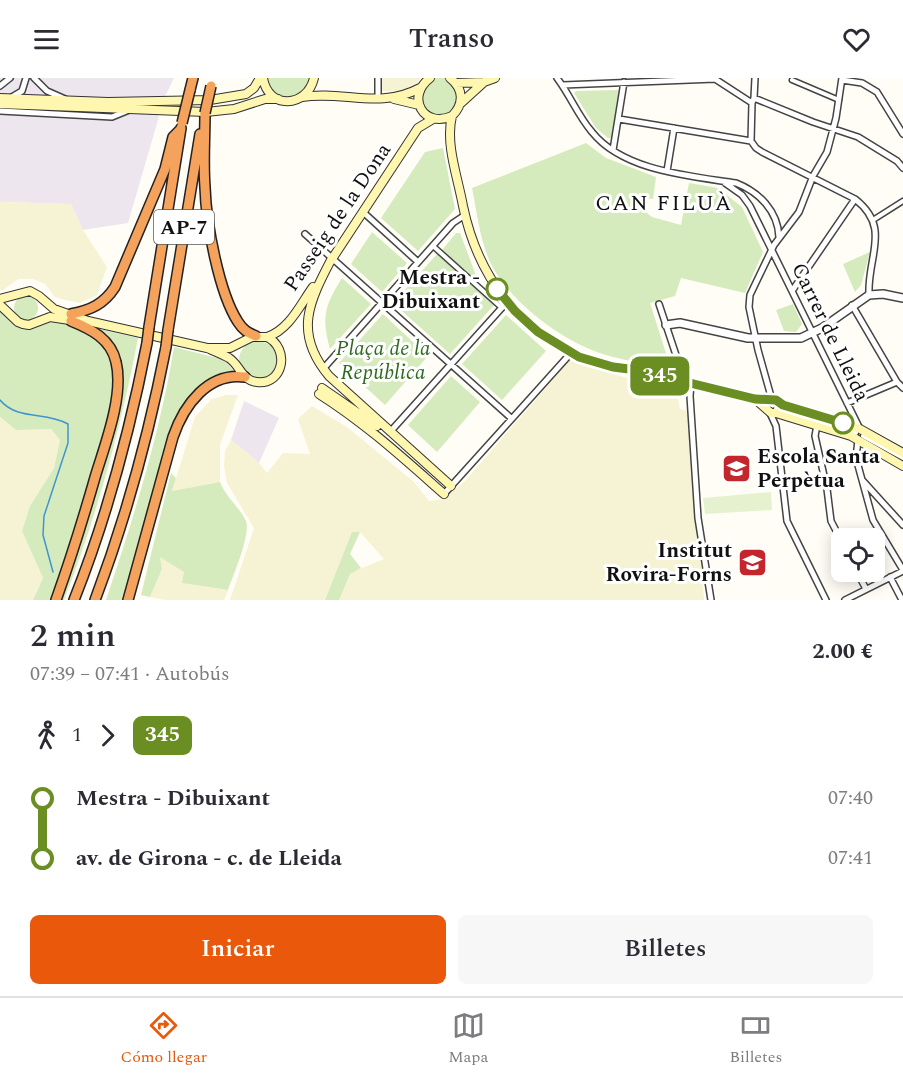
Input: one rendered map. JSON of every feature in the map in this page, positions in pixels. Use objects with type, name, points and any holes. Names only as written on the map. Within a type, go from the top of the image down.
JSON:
[{"type":"highway","name":"AP-7","points":[[74,600],[118,468],[147,343],[181,126],[193,78]]},
{"type":"highway","name":"AP-7","points":[[97,600],[142,454],[166,347],[212,82]]},
{"type":"highway","points":[[204,120],[205,189],[214,249],[225,292],[235,317],[244,330],[256,336]]},
{"type":"highway","points":[[71,317],[97,306],[115,287],[165,169],[173,137],[181,126]]},
{"type":"highway","points":[[56,600],[103,450],[117,389],[117,363],[111,350],[101,337],[71,317]]},
{"type":"highway","points":[[128,600],[173,437],[182,415],[198,394],[211,384],[231,376],[245,377]]},
{"type":"main road","points":[[0,98],[188,102],[224,99],[250,92],[261,78],[268,92],[278,99]]},
{"type":"main road","points":[[302,97],[311,88],[314,78]]},
{"type":"main road","points":[[314,78],[320,88],[334,98]]},
{"type":"main road","points":[[0,104],[129,110],[218,111],[260,100],[290,101],[318,95],[334,98],[392,98],[409,94],[420,88],[430,78]]},
{"type":"main road","points":[[453,81],[484,82],[495,78]]},
{"type":"main road","points":[[453,81],[461,94],[461,103]]},
{"type":"main road","points":[[484,82],[461,103],[452,116],[450,139],[465,215],[474,244],[483,267],[505,305],[538,332],[571,353],[600,364],[637,370],[755,399],[817,425],[859,434],[903,466]]},
{"type":"main road","name":"Passeig de la Dona","points":[[267,337],[286,326],[418,128],[420,88]]},
{"type":"main road","points":[[392,98],[420,108],[435,119],[450,139]]},
{"type":"main road","points":[[435,119],[452,116]]},
{"type":"main road","name":"Passeig de la Dona","points":[[418,128],[435,119]]},
{"type":"main road","points":[[332,258],[312,297],[308,314],[312,350],[323,369],[448,483]]},
{"type":"main road","points":[[0,299],[30,291],[54,309],[71,317],[207,348],[226,349],[256,336],[267,337],[277,344],[281,351],[282,361],[280,368],[271,379],[256,382],[245,377],[228,357],[207,348]]},
{"type":"main road","points":[[13,318],[11,302],[18,293]]},
{"type":"main road","points":[[38,320],[44,310],[42,300]]},
{"type":"main road","points":[[0,305],[23,324],[29,325],[51,317],[71,317]]},
{"type":"main road","name":"Passeig de la Dona","points":[[281,351],[286,326]]},
{"type":"main road","points":[[236,365],[238,350],[242,343]]},
{"type":"main road","points":[[444,494],[397,451],[320,391],[378,427],[438,479],[448,483]]},
{"type":"main road","points":[[776,408],[859,434],[903,453]]},
{"type":"street","points":[[0,86],[10,78]]},
{"type":"street","points":[[10,99],[22,91],[26,78]]},
{"type":"street","points":[[34,78],[47,91],[69,101]]},
{"type":"street","points":[[378,78],[378,99]]},
{"type":"street","points":[[557,78],[591,131],[613,150],[642,165],[736,183],[758,194],[773,215],[779,229],[779,237]]},
{"type":"street","points":[[562,85],[715,78],[753,100],[864,140],[897,161],[903,168]]},
{"type":"street","points":[[755,78],[751,141],[756,148],[813,176],[867,208],[873,220],[875,241],[868,284],[869,295]]},
{"type":"street","points":[[826,600],[787,521],[776,408],[767,387],[749,299],[772,249],[799,212],[813,176],[827,152],[840,100],[842,79],[862,83],[877,92],[903,134]]},
{"type":"street","points":[[792,80],[840,100]]},
{"type":"street","points":[[613,150],[624,82]]},
{"type":"street","points":[[0,111],[112,117],[129,110]]},
{"type":"street","points":[[619,119],[751,141]]},
{"type":"street","points":[[667,171],[674,128]]},
{"type":"street","name":"Carrer de Lleida","points":[[720,180],[741,195],[750,206],[848,403],[859,434]]},
{"type":"street","points":[[792,291],[855,199]]},
{"type":"street","points":[[873,220],[903,201]]},
{"type":"street","points":[[363,212],[418,262]]},
{"type":"street","points":[[323,369],[453,223],[465,215]]},
{"type":"street","points":[[305,234],[511,418]]},
{"type":"street","points":[[390,432],[505,305],[433,246]]},
{"type":"street","points":[[666,325],[680,323],[757,339],[801,338],[813,333],[869,295],[883,294],[903,298]]},
{"type":"street","points":[[659,304],[688,383],[698,518],[711,600]]},
{"type":"street","points":[[852,305],[897,382],[903,388]]},
{"type":"street","points":[[444,494],[448,483],[571,353]]},
{"type":"street","points":[[848,403],[897,382]]},
{"type":"street","points":[[776,408],[777,425]]},
{"type":"street","points":[[817,425],[815,436],[827,489],[831,521],[835,528]]},
{"type":"street","points":[[844,600],[903,571],[873,520],[855,453],[859,434],[903,458]]},
{"type":"street","points":[[861,480],[903,525]]},
{"type":"street","points":[[866,498],[870,495],[878,499]]},
{"type":"street","points":[[890,577],[902,600]]},
{"type":"street","points":[[862,582],[866,589]]},
{"type":"shaded area","points":[[0,78],[174,78],[160,107],[128,223],[83,230],[71,204],[0,202]]},
{"type":"shaded area","points":[[381,78],[421,78],[414,87],[403,91],[381,91]]},
{"type":"shaded area","points":[[0,202],[71,204],[83,230],[107,267],[97,295],[80,303],[65,300],[55,297],[45,284],[33,279],[18,279],[2,291],[0,290]]},
{"type":"shaded area","points":[[570,360],[677,394],[680,409],[688,411],[704,600],[339,600],[350,573],[384,559],[360,532],[353,532],[325,600],[230,600],[254,528],[227,483],[224,466],[225,451],[231,440],[259,463],[267,473],[283,453],[310,454],[298,419],[312,406],[347,427],[414,482],[429,501],[443,499],[465,481]]},
{"type":"shaded area","points":[[226,395],[238,395],[220,445],[220,482],[172,491],[195,417],[212,399]]},
{"type":"shaded area","points":[[244,401],[279,418],[259,463],[231,440]]},
{"type":"shaded area","points":[[0,417],[16,430],[51,429],[60,440],[54,468],[30,506],[22,531],[43,578],[33,600],[0,600]]},
{"type":"shaded area","points":[[159,556],[185,572],[182,583],[228,590],[224,600],[166,600],[150,597],[162,569]]},
{"type":"green space","points":[[263,78],[314,78],[305,95],[278,99]]},
{"type":"green space","points":[[430,78],[450,78],[461,95],[448,118],[424,113],[420,88]]},
{"type":"green space","points":[[618,90],[620,93],[613,138],[608,138],[596,128],[574,93],[576,91]]},
{"type":"green space","points":[[586,143],[606,158],[656,177],[653,199],[644,198],[642,209],[652,217],[681,225],[689,183],[718,188],[742,207],[763,252],[745,293],[681,278],[675,296],[650,303],[671,369],[603,354],[571,340],[539,319],[511,293],[500,279],[487,255],[472,188]]},
{"type":"green space","points":[[443,148],[455,209],[418,251],[381,218],[425,152]]},
{"type":"green space","points":[[372,232],[407,263],[382,292],[351,264]]},
{"type":"green space","points":[[456,233],[460,233],[477,278],[475,279],[442,250]]},
{"type":"green space","points":[[870,252],[861,285],[855,292],[843,264]]},
{"type":"green space","name":"Plaça de la República","points":[[437,254],[494,305],[450,354],[393,303]]},
{"type":"green space","points":[[342,278],[371,304],[330,349],[325,320],[326,312]]},
{"type":"green space","points":[[26,296],[31,297],[37,303],[37,313],[31,319],[26,320],[21,319],[15,313],[14,308],[15,303],[21,297]]},
{"type":"green space","points":[[793,304],[802,324],[796,332],[784,331],[776,310]]},
{"type":"green space","points":[[0,310],[14,325],[24,329],[57,322],[83,331],[104,347],[113,372],[111,399],[104,432],[50,600],[33,600],[43,578],[22,531],[30,506],[54,468],[60,440],[51,429],[16,430],[0,417]]},
{"type":"green space","name":"Plaça de la República","points":[[383,314],[428,356],[385,405],[339,363]]},
{"type":"green space","points":[[506,315],[546,351],[502,400],[462,364]]},
{"type":"green space","points":[[95,328],[138,338],[116,438],[97,503],[64,600],[59,600],[90,505],[121,369]]},
{"type":"green space","points":[[258,341],[271,347],[277,360],[271,373],[258,379],[245,373],[239,360],[245,347]]},
{"type":"green space","points":[[174,347],[221,359],[234,371],[185,404],[125,600],[106,600],[145,475]]},
{"type":"green space","points":[[451,376],[480,402],[437,452],[408,425]]},
{"type":"green space","points":[[171,473],[176,478],[172,491],[220,482],[246,521],[244,545],[228,590],[182,583],[184,572],[160,557],[162,569],[150,597],[141,595]]},
{"type":"green space","points":[[771,492],[772,510],[705,514],[703,498]]},
{"type":"green space","points":[[352,532],[360,532],[350,554],[361,568],[350,574],[339,600],[325,600]]},
{"type":"waterway","points":[[0,400],[15,411],[68,424],[68,443],[44,516],[43,535],[53,572]]},
{"type":"bus line","name":"345","points":[[497,289],[515,311],[538,332],[571,353],[587,360],[755,399],[776,400],[780,404],[843,423]]},
{"type":"place","name":"Mestra - Dibuixant","points":[[497,289]]},
{"type":"place","name":"Escola Santa Perpètua","points":[[736,468]]},
{"type":"place","name":"Institut Rovira-Forns","points":[[753,562]]},
{"type":"district","name":"CAN FILUÀ","points":[[664,202]]}]
